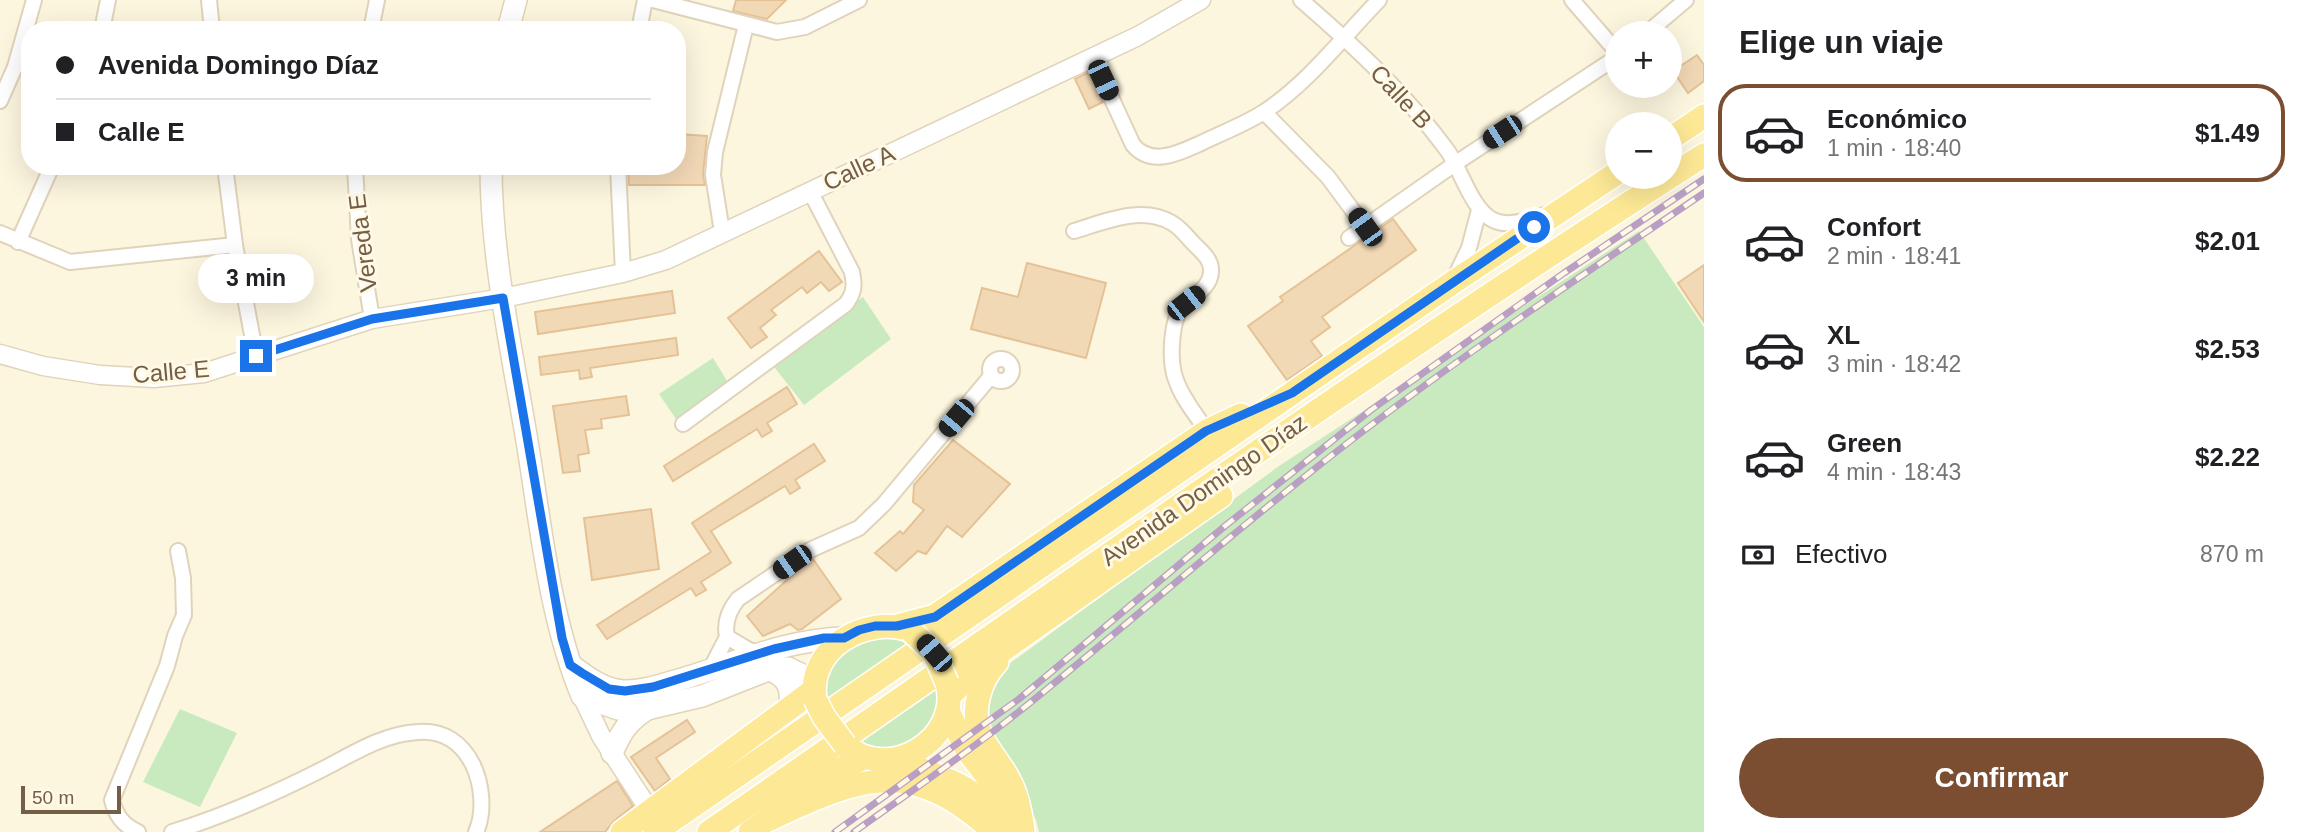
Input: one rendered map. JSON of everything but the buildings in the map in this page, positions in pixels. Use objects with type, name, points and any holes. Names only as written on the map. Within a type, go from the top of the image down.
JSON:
[{"type":"main road","points":[[510,21],[516,0]]},
{"type":"main road","points":[[1682,131],[1704,117]]},
{"type":"main road","name":"Avenida Domingo Díaz","points":[[709,832],[1369,376],[1525,270],[1704,155]]},
{"type":"main road","points":[[491,175],[493,215],[503,298],[550,580],[562,638],[582,696],[618,709],[647,709],[702,696],[764,661],[824,638],[844,638]]},
{"type":"main road","name":"Avenida Domingo Díaz","points":[[653,821],[1605,181]]},
{"type":"main road","points":[[570,665],[609,689],[625,691],[653,687],[710,670],[764,661],[788,668],[815,690],[824,717],[854,752],[881,762],[894,761],[912,754],[928,743],[940,729],[948,696],[983,664],[1309,432],[1369,376]]},
{"type":"main road","points":[[622,832],[653,821],[815,690],[824,660],[844,638],[875,626],[904,628],[935,617],[1206,431],[1292,393]]},
{"type":"main road","points":[[904,628],[934,653],[942,667],[948,696],[968,750],[993,783],[1021,832]]},
{"type":"main road","points":[[1014,644],[993,666],[981,685],[977,708],[980,732],[1018,800],[1021,832]]},
{"type":"main road","points":[[764,661],[787,680],[791,693],[789,709]]},
{"type":"main road","points":[[612,753],[621,730],[631,719],[647,709]]},
{"type":"main road","points":[[750,832],[835,771],[854,752]]},
{"type":"main road","points":[[894,761],[941,776],[982,799],[1000,821],[1005,832]]},
{"type":"main road","points":[[770,819],[838,788],[881,780],[926,787],[948,796],[967,808],[993,832]]},
{"type":"street","points":[[28,21],[34,0]]},
{"type":"street","points":[[104,21],[108,0]]},
{"type":"street","points":[[209,0],[211,21]]},
{"type":"street","points":[[373,21],[377,0]]},
{"type":"street","points":[[641,21],[645,0]]},
{"type":"street","points":[[653,0],[777,32],[805,27],[859,0]]},
{"type":"street","name":"Calle A","points":[[503,298],[624,273],[666,260],[1093,58],[1201,0]]},
{"type":"street","name":"Calle B","points":[[1301,0],[1409,102],[1456,163],[1479,210]]},
{"type":"street","points":[[1093,58],[1133,145],[1140,153],[1148,156],[1177,155],[1264,112],[1332,53],[1343,37],[1379,0]]},
{"type":"street","points":[[1572,0],[1605,40]]},
{"type":"street","points":[[1661,21],[1686,0]]},
{"type":"street","points":[[722,232],[714,185],[715,152],[746,25]]},
{"type":"street","points":[[0,101],[15,68],[21,47]]},
{"type":"street","points":[[1349,238],[1605,63]]},
{"type":"street","points":[[1264,112],[1328,177],[1365,227]]},
{"type":"street","points":[[18,242],[48,175]]},
{"type":"street","points":[[226,175],[235,245],[256,356]]},
{"type":"street","name":"Vereda E","points":[[355,175],[359,239],[372,319]]},
{"type":"street","points":[[619,175],[624,273]]},
{"type":"street","points":[[684,424],[846,304],[853,293],[855,282],[852,272],[810,191]]},
{"type":"street","points":[[1452,283],[1469,248],[1479,210],[1502,223],[1514,223],[1555,213]]},
{"type":"street","points":[[1074,231],[1133,215],[1152,216],[1172,222],[1209,261],[1211,273],[1208,284],[1180,309],[1175,316],[1173,332],[1176,380],[1206,431]]},
{"type":"street","points":[[0,233],[70,262],[235,245]]},
{"type":"street","name":"Calle E","points":[[0,354],[43,366],[100,375],[154,378],[204,373],[372,319],[503,298]]},
{"type":"street","points":[[710,670],[727,637],[725,629],[728,617],[738,599],[810,550],[859,528],[884,504],[991,376]]},
{"type":"street","points":[[138,832],[126,826],[120,819],[112,800],[167,666],[184,615],[183,578],[178,551]]},
{"type":"street","points":[[727,637],[764,661]]},
{"type":"street","points":[[582,696],[591,718],[653,821]]},
{"type":"street","points":[[172,832],[209,821],[376,742],[418,732],[443,734],[465,750],[476,772],[481,797],[476,832]]},
{"type":"green space","points":[[1639,231],[1704,327],[1704,832],[1039,832],[1036,820],[983,723],[990,678],[1279,466]]},
{"type":"green space","points":[[863,297],[891,339],[804,405],[772,364]]},
{"type":"green space","points":[[713,358],[729,384],[676,419],[659,394]]},
{"type":"green space","points":[[887,636],[900,639],[908,647],[828,699],[827,681],[841,655],[864,639]]},
{"type":"green space","points":[[936,688],[938,696],[935,710],[930,721],[914,738],[893,748],[881,749],[858,742]]},
{"type":"green space","points":[[180,709],[237,733],[200,807],[143,782]]},
{"type":"railway","points":[[835,832],[1019,699],[1225,526],[1371,410],[1564,273],[1704,179]]},
{"type":"railway","points":[[854,832],[1026,706],[1355,437],[1503,330],[1704,193]]},
{"type":"route","points":[[256,356],[372,319],[503,298],[550,580],[570,665],[609,689],[625,691],[653,687],[774,649],[824,638],[844,638],[875,626],[897,626],[935,617],[1206,431],[1292,393],[1534,227]]}]
